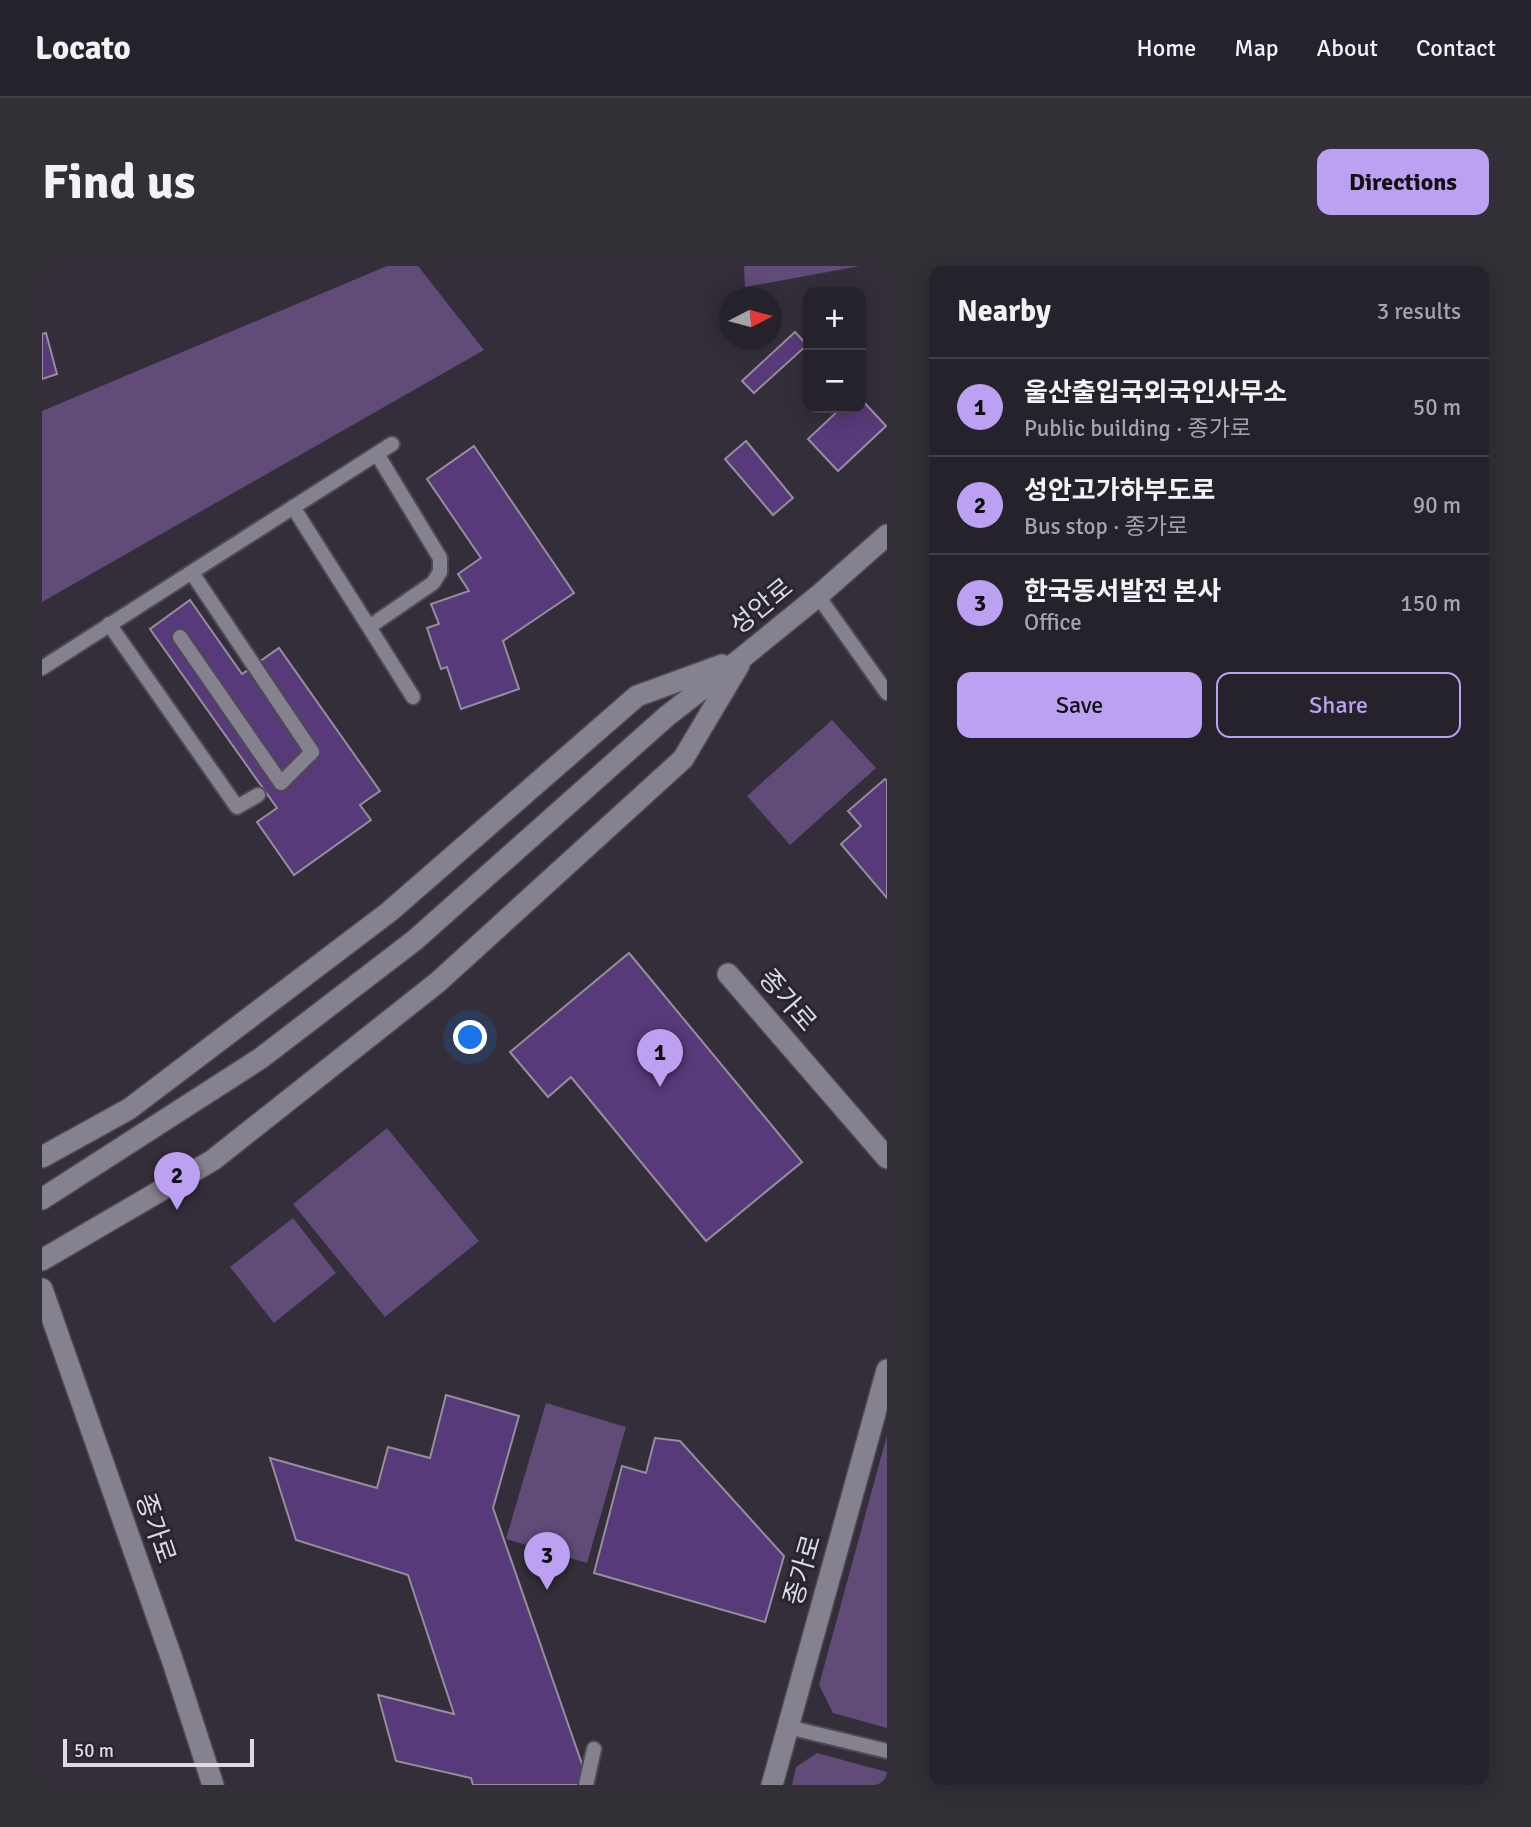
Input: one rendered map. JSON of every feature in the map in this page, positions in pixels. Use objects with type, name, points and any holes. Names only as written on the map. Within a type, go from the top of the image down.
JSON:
[{"type":"street","name":"성안로","points":[[42,1199],[261,1058],[415,940],[667,716],[818,596],[887,535]]},
{"type":"street","points":[[42,1157],[129,1109],[389,912],[637,696],[743,657]]},
{"type":"street","points":[[42,1260],[213,1160],[438,982],[683,760],[743,657]]},
{"type":"street","name":"종가로","points":[[728,974],[887,1158]]},
{"type":"street","name":"종가로","points":[[42,1289],[214,1785]]},
{"type":"street","name":"종가로","points":[[772,1785],[887,1370]]},
{"type":"lane","points":[[42,668],[392,444]]},
{"type":"lane","points":[[369,627],[433,583],[440,572],[440,558],[377,454]]},
{"type":"lane","points":[[293,507],[413,697]]},
{"type":"lane","points":[[180,636],[281,783],[312,752],[192,573]]},
{"type":"lane","points":[[818,596],[887,693]]},
{"type":"lane","points":[[108,624],[237,807],[258,795]]},
{"type":"lane","points":[[788,1727],[887,1751]]},
{"type":"lane","points":[[586,1785],[594,1749]]},
{"type":"shaded area","points":[[387,266],[418,266],[484,350],[42,602],[42,411]]},
{"type":"shaded area","points":[[744,266],[860,266],[745,287]]},
{"type":"shaded area","points":[[832,720],[876,768],[790,845],[747,796]]},
{"type":"shaded area","points":[[387,1128],[479,1241],[385,1317],[293,1204]]},
{"type":"shaded area","points":[[293,1218],[336,1273],[274,1323],[230,1267]]},
{"type":"shaded area","points":[[546,1403],[626,1427],[587,1563],[506,1539]]},
{"type":"shaded area","points":[[887,1435],[887,1728],[833,1713],[819,1685]]},
{"type":"shaded area","points":[[817,1753],[887,1772],[887,1785],[792,1785],[796,1767]]},
{"type":"building","points":[[795,332],[803,341],[803,349],[754,393],[742,381],[776,350],[782,350],[782,344]]},
{"type":"building","points":[[46,333],[57,374],[42,379],[42,334]]},
{"type":"building","points":[[866,404],[886,426],[838,471],[808,439],[836,413],[866,413]]},
{"type":"building","points":[[746,441],[793,498],[773,515],[725,459]]},
{"type":"building","points":[[474,446],[574,593],[503,641],[519,689],[461,709],[447,667],[441,669],[427,628],[439,624],[431,604],[469,591],[458,574],[481,558],[427,479]]},
{"type":"building","points":[[190,600],[242,674],[279,648],[380,791],[360,805],[371,820],[294,875],[257,822],[277,808],[150,629]]},
{"type":"building","points":[[885,779],[887,898],[841,844],[861,826],[848,811]]},
{"type":"building","points":[[629,953],[802,1162],[706,1241],[571,1077],[548,1097],[510,1052]]},
{"type":"building","points":[[446,1395],[519,1416],[493,1508],[583,1767],[579,1785],[473,1785],[471,1778],[396,1761],[378,1695],[454,1714],[408,1575],[296,1540],[270,1458],[377,1488],[388,1447],[430,1458]]},
{"type":"building","points":[[655,1438],[680,1441],[784,1556],[765,1622],[594,1573],[622,1466],[646,1473]]},
{"type":"place","name":"울산출입국외국인사무소","points":[[660,1087]]},
{"type":"place","name":"성안고가하부도로","points":[[177,1210]]},
{"type":"place","name":"한국동서발전 본사","points":[[547,1590]]}]
